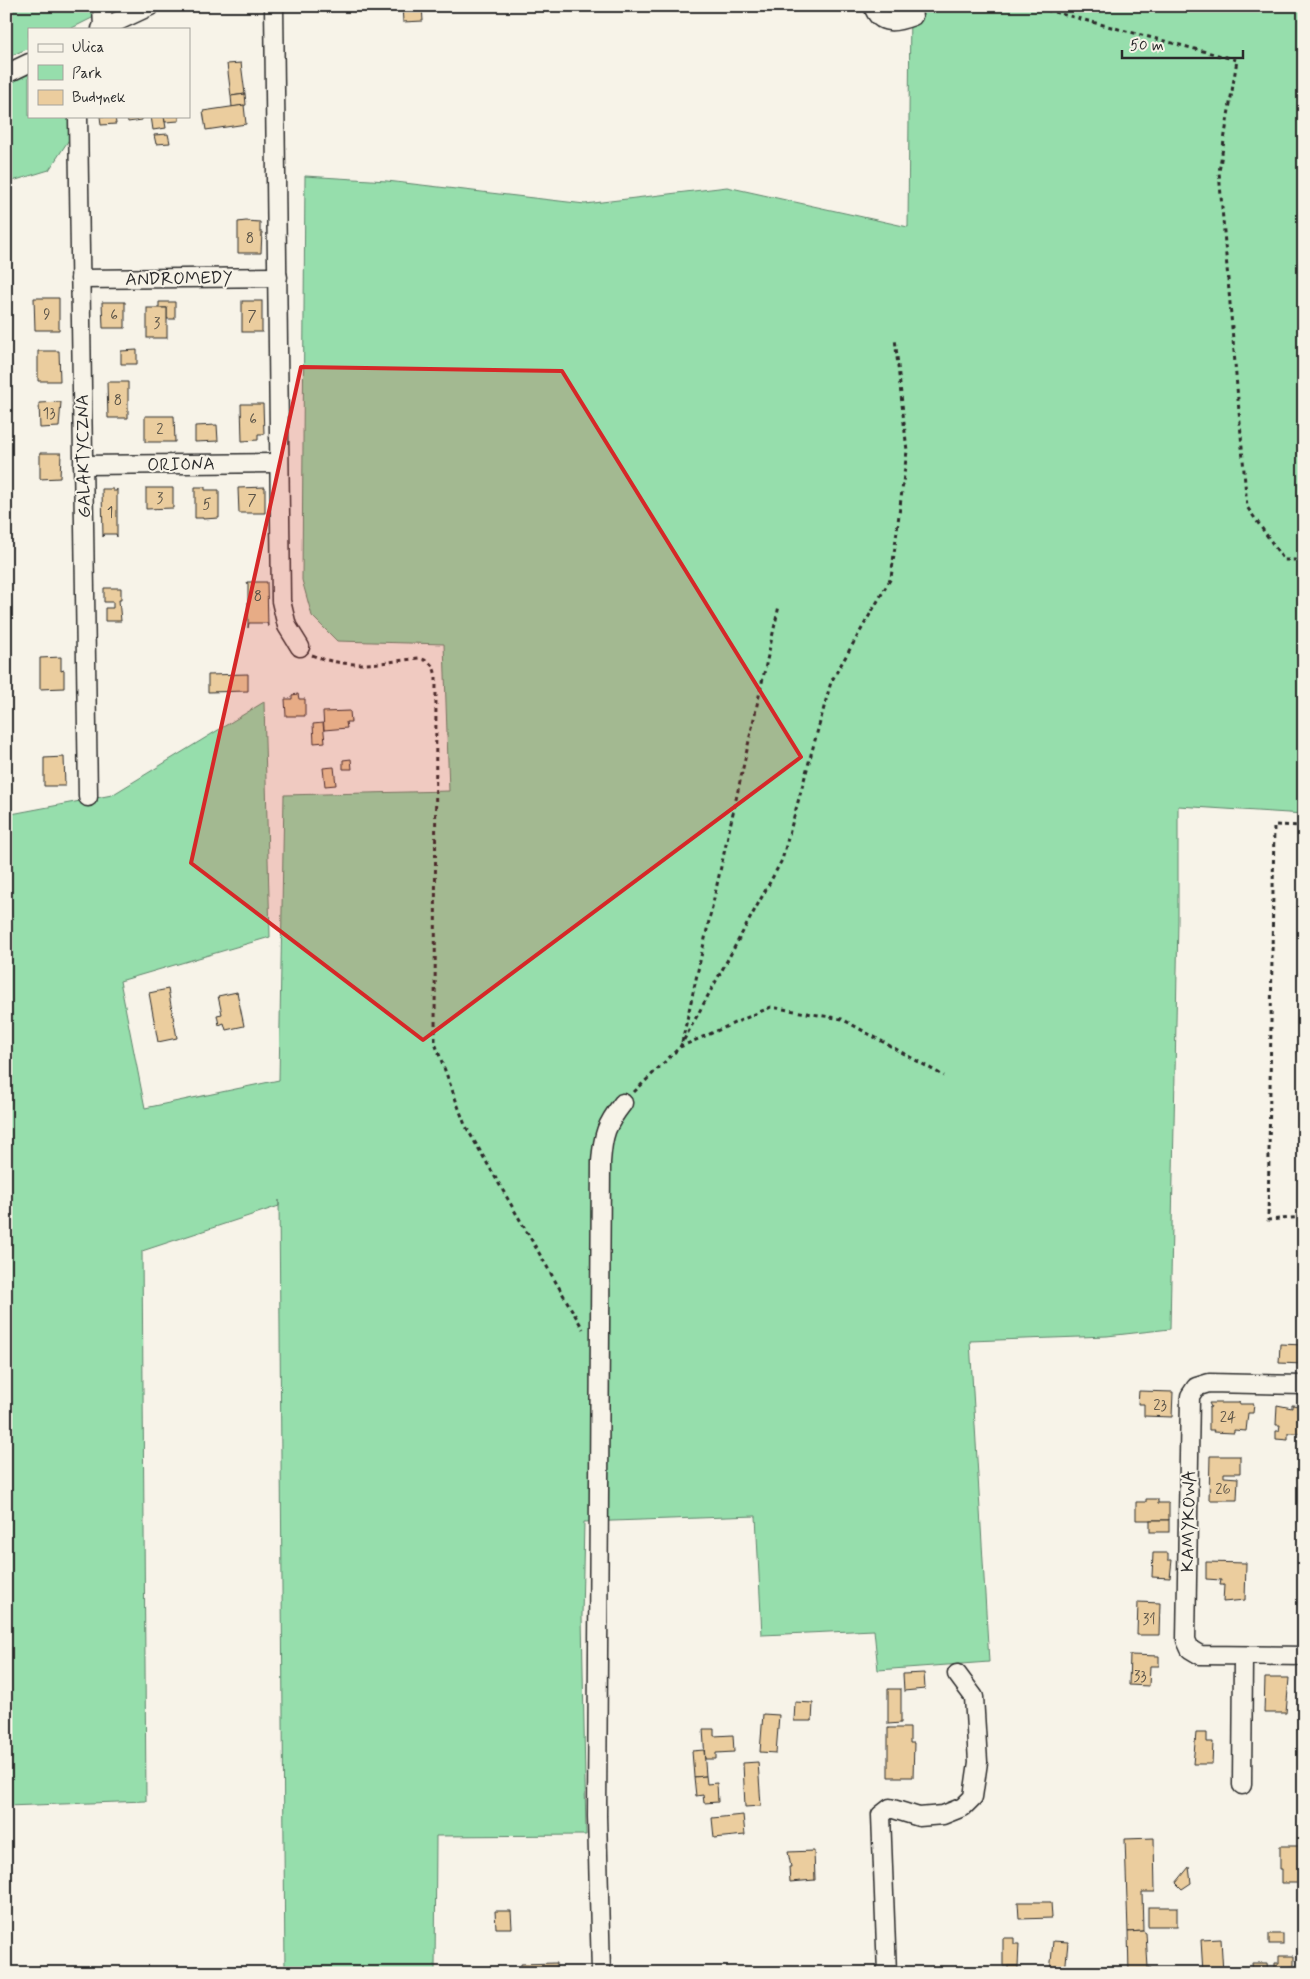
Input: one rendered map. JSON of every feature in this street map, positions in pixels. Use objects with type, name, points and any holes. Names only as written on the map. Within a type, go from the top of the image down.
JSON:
[{"type":"street","points":[[102,6],[102,28],[150,6]]},
{"type":"street","points":[[274,6],[281,601],[287,626],[306,651]]},
{"type":"street","points":[[873,6],[879,18],[888,22],[913,16]]},
{"type":"street","points":[[6,74],[28,63]]},
{"type":"street","name":"GALAKTYCZNA","points":[[78,118],[88,796]]},
{"type":"street","name":"ANDROMEDY","points":[[80,279],[278,277]]},
{"type":"street","name":"ORIONA","points":[[83,465],[278,463]]},
{"type":"street","points":[[601,1973],[597,1806],[601,1162],[603,1137],[611,1118],[623,1103]]},
{"type":"street","name":"KAMYKOWA","points":[[1304,1384],[1210,1383],[1196,1387],[1190,1396],[1186,1640],[1190,1650],[1200,1655],[1304,1656]]},
{"type":"street","points":[[1242,1785],[1243,1656]]},
{"type":"street","points":[[887,1973],[882,1815],[890,1808],[919,1817],[943,1816],[963,1806],[973,1797],[978,1762],[974,1697],[957,1674]]},
{"type":"path","points":[[1031,6],[1237,60],[1219,172],[1247,507],[1284,560],[1304,560]]},
{"type":"path","points":[[623,1103],[680,1047],[782,860],[830,682],[891,578],[908,451],[895,338]]},
{"type":"path","points":[[680,1047],[779,606]]},
{"type":"path","points":[[306,651],[326,660],[346,665],[419,658],[428,660],[434,667],[436,677],[435,1043],[465,1124],[584,1332]]},
{"type":"path","points":[[1304,826],[1274,825],[1268,1220],[1304,1217]]},
{"type":"path","points":[[680,1047],[770,1007],[842,1019],[944,1076]]},
{"type":"highlighted area","points":[[301,367],[562,371],[801,757],[423,1040],[191,863]]},
{"type":"green space","points":[[6,6],[96,6],[96,16],[72,28],[28,28],[28,48],[6,58]]},
{"type":"green space","points":[[910,6],[1304,6],[1304,814],[1178,806],[1178,920],[1170,1329],[1107,1336],[970,1341],[989,1662],[878,1670],[874,1630],[762,1635],[756,1516],[584,1522],[582,1616],[586,1835],[436,1836],[435,1973],[285,1973],[279,1200],[279,1206],[142,1251],[146,1801],[6,1806],[6,815],[112,795],[264,702],[270,937],[120,981],[145,1108],[279,1080],[284,795],[449,791],[444,644],[337,641],[312,616],[302,580],[305,176],[387,181],[585,204],[727,187],[908,227]]},
{"type":"green space","points":[[28,72],[28,118],[73,118],[74,132],[49,170],[6,183],[6,82]]},
{"type":"building","points":[[402,6],[422,6],[423,21],[403,22]]},
{"type":"building","points":[[241,63],[245,94],[231,96],[227,64]]},
{"type":"building","points":[[245,94],[246,105],[232,107],[231,96]]},
{"type":"building","points":[[244,105],[246,124],[206,130],[203,111]]},
{"type":"building","points":[[100,118],[115,118],[116,124],[101,125]]},
{"type":"building","points":[[127,118],[142,118],[142,120],[128,122]]},
{"type":"building","points":[[151,118],[164,118],[166,128],[153,130]]},
{"type":"building","points":[[164,118],[179,118],[179,121],[165,122]]},
{"type":"building","points":[[168,134],[170,143],[156,144],[154,135]]},
{"type":"building","points":[[238,222],[260,222],[260,232],[262,232],[261,253],[238,253]]},
{"type":"building","points":[[34,298],[59,298],[59,330],[35,330]]},
{"type":"building","points":[[242,301],[262,301],[262,332],[242,332]]},
{"type":"building","points":[[102,302],[125,302],[125,328],[103,328]]},
{"type":"building","points":[[159,302],[175,302],[175,319],[167,319],[167,308],[159,308]]},
{"type":"building","points":[[147,308],[167,308],[167,338],[147,338]]},
{"type":"building","points":[[137,350],[137,364],[121,364],[121,351]]},
{"type":"building","points":[[38,351],[59,351],[60,381],[38,381]]},
{"type":"building","points":[[107,382],[128,382],[128,418],[108,418]]},
{"type":"building","points":[[61,402],[59,427],[40,428],[39,403]]},
{"type":"building","points":[[241,404],[263,404],[264,434],[258,434],[258,440],[242,441]]},
{"type":"building","points":[[145,416],[174,416],[175,442],[145,442]]},
{"type":"building","points":[[217,425],[218,441],[195,442],[195,426]]},
{"type":"building","points":[[40,453],[61,453],[60,478],[40,479]]},
{"type":"building","points":[[195,487],[205,487],[205,490],[219,490],[219,518],[195,518]]},
{"type":"building","points":[[265,487],[265,513],[239,513],[238,488]]},
{"type":"building","points":[[146,488],[173,488],[173,508],[146,509]]},
{"type":"building","points":[[102,489],[113,489],[113,491],[116,491],[117,489],[117,537],[116,534],[104,534],[103,537]]},
{"type":"building","points":[[247,582],[267,582],[268,627],[267,623],[249,623],[248,628]]},
{"type":"building","points":[[104,588],[121,588],[121,600],[119,600],[121,621],[105,621],[105,608],[113,608],[113,602],[104,602]]},
{"type":"building","points":[[61,657],[61,671],[64,670],[64,688],[40,689],[40,658]]},
{"type":"building","points":[[248,674],[248,691],[208,692],[208,675]]},
{"type":"building","points":[[298,694],[299,699],[305,699],[305,716],[286,716],[285,699],[292,699],[292,695]]},
{"type":"building","points":[[350,711],[351,722],[346,722],[347,728],[324,730],[323,712]]},
{"type":"building","points":[[323,723],[325,742],[314,743],[313,724]]},
{"type":"building","points":[[64,757],[65,786],[44,786],[44,758]]},
{"type":"building","points":[[351,759],[352,769],[343,769],[343,760]]},
{"type":"building","points":[[334,767],[336,785],[325,786],[323,768]]},
{"type":"building","points":[[168,989],[177,1038],[158,1042],[149,993]]},
{"type":"building","points":[[237,992],[244,1026],[226,1030],[224,1023],[219,1025],[217,1015],[222,1014],[218,996]]},
{"type":"building","points":[[1280,1344],[1304,1345],[1304,1364],[1279,1363]]},
{"type":"building","points":[[1139,1391],[1173,1392],[1172,1417],[1144,1416],[1144,1404],[1138,1404]]},
{"type":"building","points":[[1239,1401],[1240,1404],[1254,1404],[1253,1413],[1248,1413],[1246,1431],[1234,1430],[1234,1433],[1213,1432],[1214,1430],[1209,1430],[1209,1408],[1211,1407],[1209,1403],[1239,1403]]},
{"type":"building","points":[[1277,1405],[1292,1408],[1292,1405],[1301,1406],[1301,1415],[1299,1415],[1298,1421],[1301,1421],[1301,1433],[1288,1433],[1288,1440],[1276,1439],[1276,1431],[1279,1431],[1280,1425],[1276,1425]]},
{"type":"building","points":[[1210,1456],[1240,1456],[1240,1473],[1224,1473],[1224,1477],[1238,1478],[1237,1500],[1209,1500]]},
{"type":"building","points":[[1146,1499],[1158,1499],[1158,1503],[1169,1503],[1169,1520],[1136,1520],[1136,1502],[1146,1502]]},
{"type":"building","points":[[1150,1520],[1169,1520],[1169,1532],[1150,1532]]},
{"type":"building","points":[[1153,1553],[1168,1553],[1168,1560],[1172,1560],[1170,1578],[1152,1577]]},
{"type":"building","points":[[1206,1562],[1246,1563],[1245,1600],[1223,1602],[1224,1585],[1220,1585],[1221,1580],[1206,1579]]},
{"type":"building","points":[[1138,1602],[1160,1603],[1159,1635],[1137,1635]]},
{"type":"building","points":[[1130,1655],[1159,1656],[1159,1666],[1150,1666],[1149,1686],[1129,1685]]},
{"type":"building","points":[[924,1673],[925,1689],[904,1691],[903,1674]]},
{"type":"building","points":[[1265,1678],[1289,1678],[1286,1713],[1264,1713]]},
{"type":"building","points":[[888,1689],[901,1689],[901,1723],[888,1724]]},
{"type":"building","points":[[795,1702],[813,1703],[812,1721],[794,1721]]},
{"type":"building","points":[[763,1714],[779,1715],[776,1753],[760,1752]]},
{"type":"building","points":[[888,1728],[910,1728],[910,1743],[914,1743],[913,1777],[888,1777]]},
{"type":"building","points":[[703,1729],[714,1729],[714,1736],[733,1735],[734,1752],[716,1753],[716,1759],[705,1759]]},
{"type":"building","points":[[1196,1733],[1207,1733],[1207,1742],[1213,1742],[1212,1764],[1193,1764]]},
{"type":"building","points":[[704,1750],[706,1776],[694,1777],[692,1751]]},
{"type":"building","points":[[758,1762],[761,1806],[745,1807],[743,1763]]},
{"type":"building","points":[[706,1776],[707,1784],[717,1783],[718,1802],[704,1803],[703,1795],[696,1796],[694,1777]]},
{"type":"building","points":[[743,1815],[745,1835],[714,1838],[712,1818]]},
{"type":"building","points":[[1154,1838],[1155,1892],[1142,1892],[1143,1931],[1128,1932],[1125,1839]]},
{"type":"building","points":[[1280,1846],[1303,1846],[1302,1869],[1299,1869],[1299,1883],[1282,1883]]},
{"type":"building","points":[[814,1851],[815,1880],[790,1882],[789,1867],[791,1867],[788,1852]]},
{"type":"building","points":[[1189,1867],[1191,1883],[1182,1889],[1176,1883]]},
{"type":"building","points":[[1018,1902],[1051,1902],[1052,1918],[1019,1919]]},
{"type":"building","points":[[1148,1907],[1177,1907],[1177,1926],[1148,1926]]},
{"type":"building","points":[[495,1911],[511,1911],[512,1928],[496,1928]]},
{"type":"building","points":[[1143,1931],[1146,1933],[1148,1968],[1151,1968],[1151,1973],[1129,1973],[1128,1932]]},
{"type":"building","points":[[1269,1934],[1283,1934],[1283,1944],[1269,1944]]},
{"type":"building","points":[[1003,1938],[1014,1938],[1014,1944],[1019,1944],[1018,1966],[1003,1966]]},
{"type":"building","points":[[1221,1939],[1223,1973],[1203,1973],[1201,1940]]},
{"type":"building","points":[[1053,1941],[1068,1942],[1065,1973],[1050,1973]]},
{"type":"building","points":[[1279,1956],[1294,1956],[1294,1966],[1289,1967],[1289,1973],[1268,1973],[1267,1970],[1275,1970],[1275,1963],[1279,1963]]},
{"type":"building","points":[[556,1963],[556,1973],[521,1973],[521,1964]]},
{"type":"building","points":[[1252,1963],[1267,1963],[1268,1973],[1253,1973]]},
{"type":"building","points":[[1008,1966],[1018,1966],[1018,1973],[1008,1973]]}]
